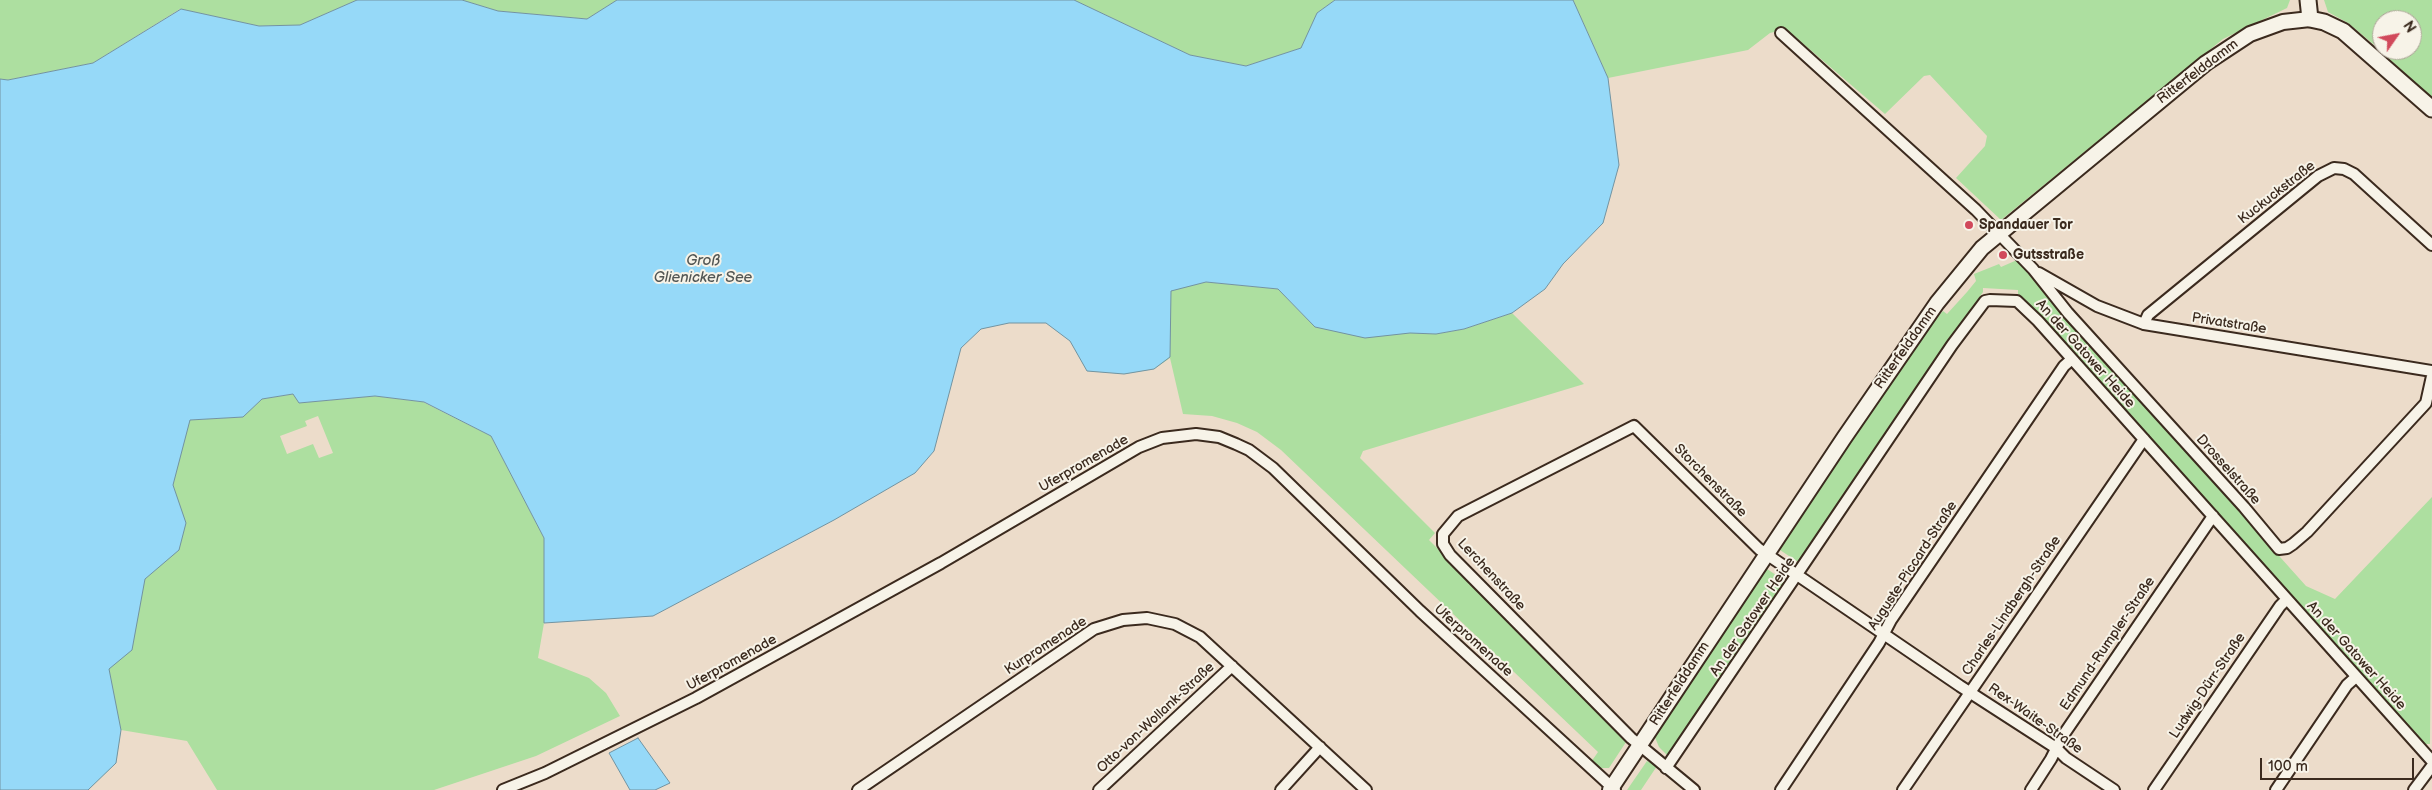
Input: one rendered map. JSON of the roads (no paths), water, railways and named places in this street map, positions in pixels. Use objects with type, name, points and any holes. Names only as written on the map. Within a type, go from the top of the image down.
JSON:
[{"type":"main road","points":[[2308,0],[2310,19],[2324,22],[2343,32],[2432,110]]},
{"type":"main road","name":"Ritterfelddamm","points":[[1612,789],[1766,554],[1937,303],[1972,260],[1998,234],[2206,63],[2250,34],[2283,22],[2310,19]]},
{"type":"street","points":[[1781,33],[1966,200],[1998,234]]},
{"type":"street","name":"Kuckuckstraße","points":[[2144,324],[2148,315],[2318,176],[2334,168],[2344,169],[2354,174],[2432,245]]},
{"type":"street","name":"Drosselstraße","points":[[1998,234],[2033,269],[2068,313],[2244,506],[2278,549],[2287,548],[2306,532],[2426,403],[2432,376]]},
{"type":"street","name":"Privatstraße","points":[[2033,269],[2097,306],[2144,324],[2432,371]]},
{"type":"street","name":"An der Gatower Heide","points":[[1666,768],[1952,346],[1985,301],[2017,300],[2432,761]]},
{"type":"street","name":"Auguste-Piccard-Straße","points":[[1781,790],[1884,634],[1891,620],[2064,366],[2072,359]]},
{"type":"street","name":"Storchenstraße","points":[[1634,426],[1766,554]]},
{"type":"street","name":"Lerchenstraße","points":[[1634,426],[1458,516],[1444,534],[1443,544],[1450,555],[1640,745]]},
{"type":"street","name":"Uferpromenade","points":[[503,790],[553,769],[696,698],[941,563],[1139,447],[1162,438],[1196,434],[1219,437],[1236,444],[1273,468],[1420,611],[1612,789]]},
{"type":"street","name":"Charles-Lindbergh-Straße","points":[[1903,790],[2144,439]]},
{"type":"street","name":"Edmund-Rumpler-Straße","points":[[2030,790],[2056,748],[2213,516]]},
{"type":"street","name":"Rex-Waite-Straße","points":[[1766,554],[2056,748],[2066,758],[2114,790]]},
{"type":"street","name":"Ludwig-Dürr-Straße","points":[[2154,790],[2280,606],[2287,599]]},
{"type":"street","name":"Kurpromenade","points":[[858,790],[1077,640],[1107,623],[1136,618],[1168,622],[1200,637],[1366,790]]},
{"type":"street","name":"Otto-von-Wollank-Straße","points":[[1099,790],[1232,666]]},
{"type":"street","points":[[2276,790],[2347,685],[2356,677]]},
{"type":"street","points":[[1640,745],[1694,790]]},
{"type":"street","points":[[1281,790],[1320,747]]},
{"type":"street","points":[[2414,790],[2432,766]]},
{"type":"water","name":"Groß Glienicker See","points":[[357,0],[462,0],[498,11],[587,19],[617,0],[1074,0],[1190,55],[1246,66],[1301,48],[1317,13],[1335,0],[1573,0],[1608,78],[1619,165],[1603,223],[1563,264],[1545,289],[1512,313],[1464,329],[1436,334],[1410,333],[1365,338],[1315,327],[1278,289],[1206,282],[1171,291],[1170,357],[1154,369],[1124,374],[1087,371],[1070,341],[1046,323],[1009,323],[981,329],[961,348],[934,451],[915,473],[834,520],[653,616],[544,623],[544,538],[491,436],[424,402],[375,396],[299,403],[293,394],[262,399],[243,417],[190,420],[173,485],[186,523],[179,550],[145,579],[132,650],[109,669],[121,730],[116,763],[88,790],[0,790],[0,79],[8,80],[93,63],[181,9],[259,26],[300,25]]},
{"type":"water","points":[[638,738],[670,783],[655,790],[630,790],[609,753]]},
{"type":"place","name":"Spandauer Tor","points":[[1969,225]]},
{"type":"place","name":"Gutsstraße","points":[[2003,255]]}]
